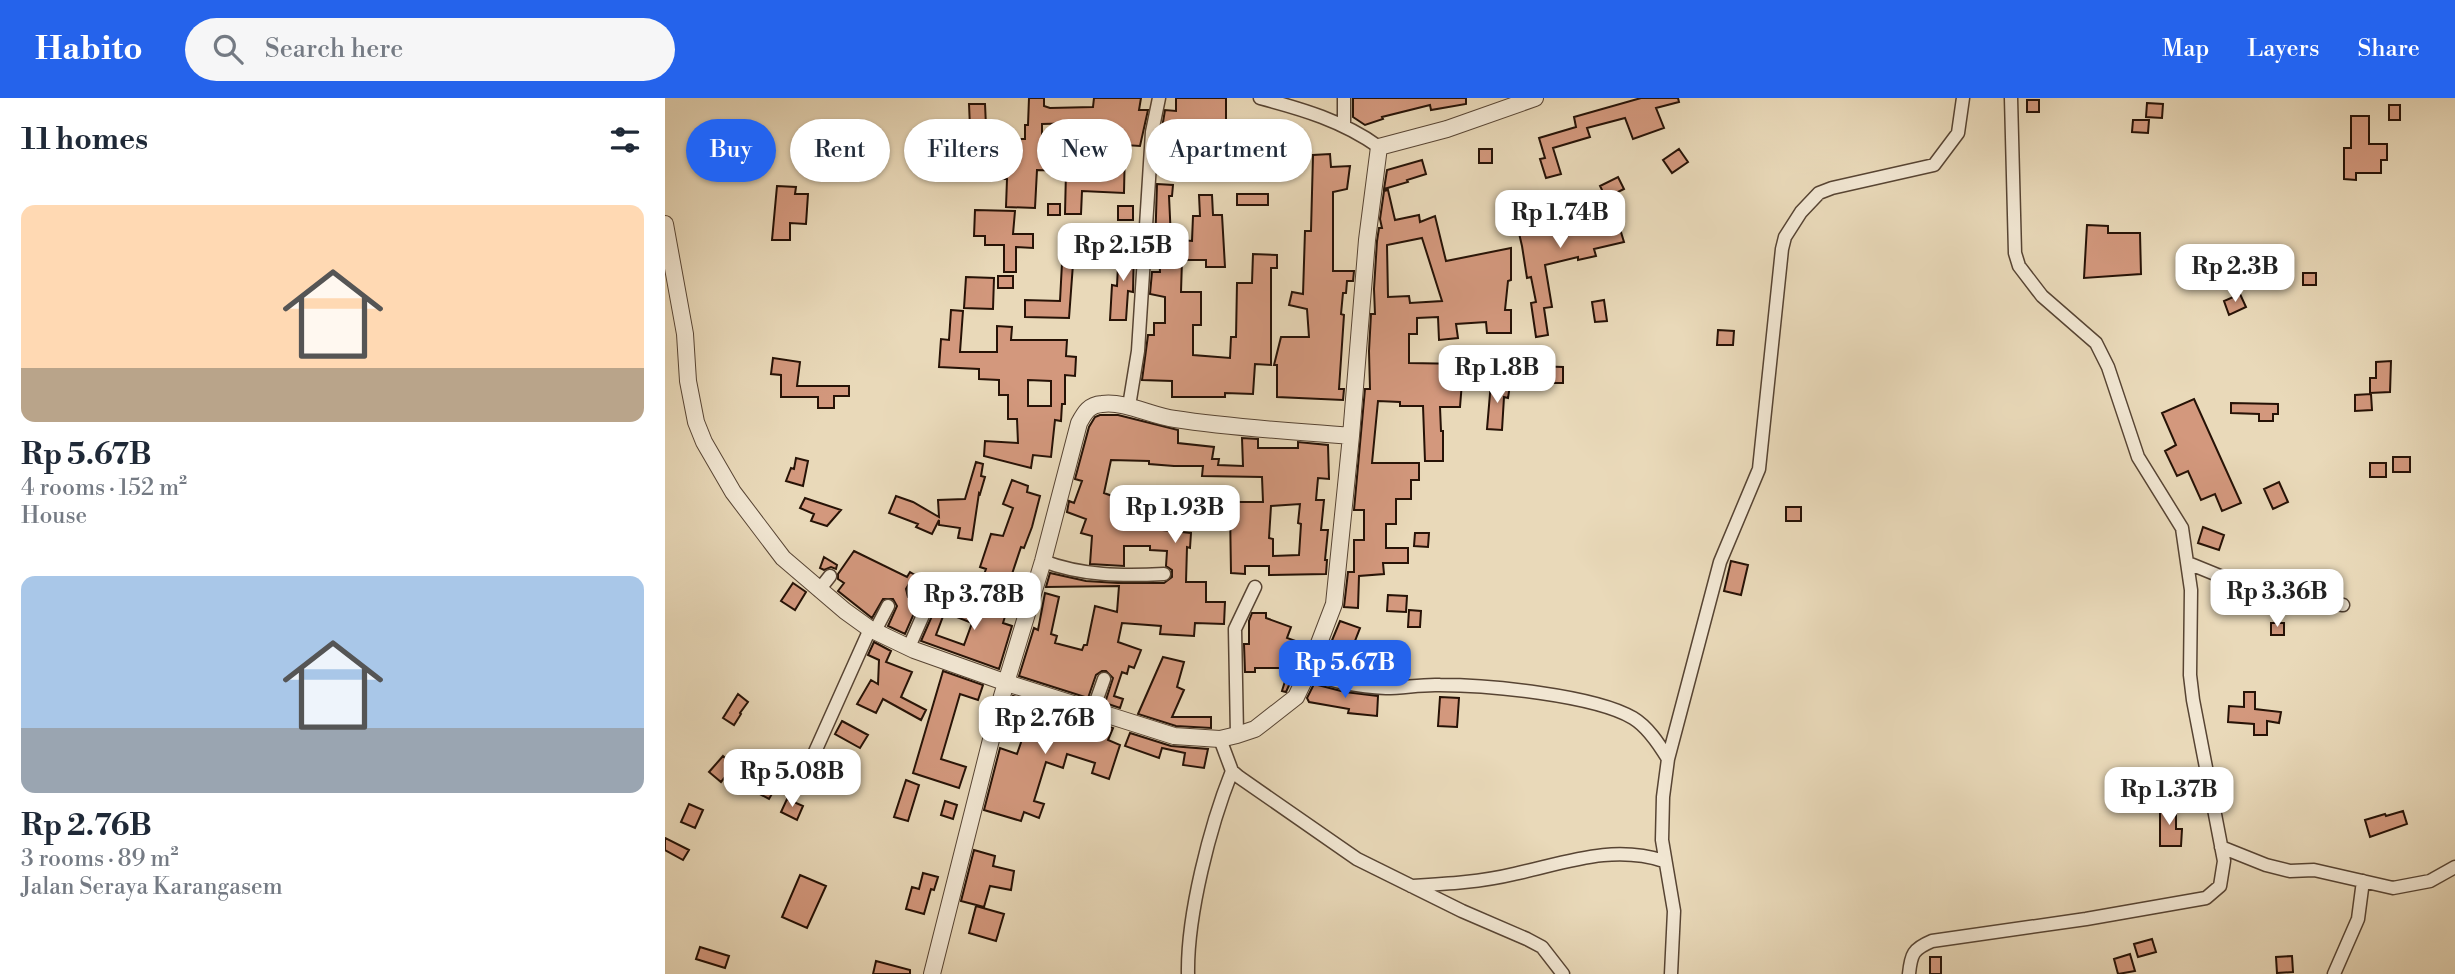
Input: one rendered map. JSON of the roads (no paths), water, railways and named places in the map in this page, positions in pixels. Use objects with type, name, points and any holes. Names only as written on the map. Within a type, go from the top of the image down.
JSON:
[{"type":"street","points":[[1129,406],[1138,351],[1152,132],[1159,98]]},
{"type":"street","points":[[1260,98],[1303,109],[1344,126],[1379,147],[1447,129],[1535,98]]},
{"type":"street","points":[[1344,126],[1345,98]]},
{"type":"street","points":[[1671,974],[1674,911],[1664,861],[1662,817],[1668,759],[1720,562],[1759,469],[1777,284],[1785,237],[1801,212],[1819,193],[1934,165],[1958,133],[1963,98]]},
{"type":"street","points":[[1909,974],[1910,959],[1915,950],[1933,941],[2206,898],[2220,886],[2224,861],[2193,700],[2190,675],[2191,590],[2182,528],[2138,457],[2108,367],[2096,343],[2042,296],[2019,266],[2013,241],[2011,98]]},
{"type":"street","points":[[665,225],[685,334],[690,397],[696,422],[704,442],[733,492],[783,558],[819,590],[850,606],[873,630],[909,648],[1007,683],[1174,736],[1220,739],[1255,729],[1296,696],[1334,604],[1367,240],[1379,147]]},
{"type":"street","points":[[932,974],[1007,683],[1043,561],[1079,423],[1085,412],[1093,405],[1105,403],[1129,406],[1175,419],[1351,436]]},
{"type":"street","points":[[1043,561],[1068,569],[1112,575],[1164,574]]},
{"type":"street","points":[[2188,563],[2262,591],[2343,605]]},
{"type":"street","points":[[819,590],[829,576]]},
{"type":"street","points":[[1237,735],[1235,629],[1255,587]]},
{"type":"street","points":[[909,648],[931,597],[914,591]]},
{"type":"street","points":[[814,754],[873,630],[888,606]]},
{"type":"street","points":[[1308,672],[1329,680],[1366,687],[1478,686],[1562,697],[1601,706],[1631,717],[1641,724],[1668,759]]},
{"type":"street","points":[[1093,710],[1104,679]]},
{"type":"street","points":[[1220,739],[1232,771],[1357,859],[1542,947],[1563,974]]},
{"type":"street","points":[[1188,974],[1189,951],[1206,852],[1232,771]]},
{"type":"street","points":[[2221,847],[2266,865],[2290,871],[2314,870],[2393,888],[2430,881],[2455,867]]},
{"type":"street","points":[[1411,886],[1496,878],[1597,854],[1640,855],[1664,861]]},
{"type":"street","points":[[2334,974],[2358,919],[2363,881]]}]
